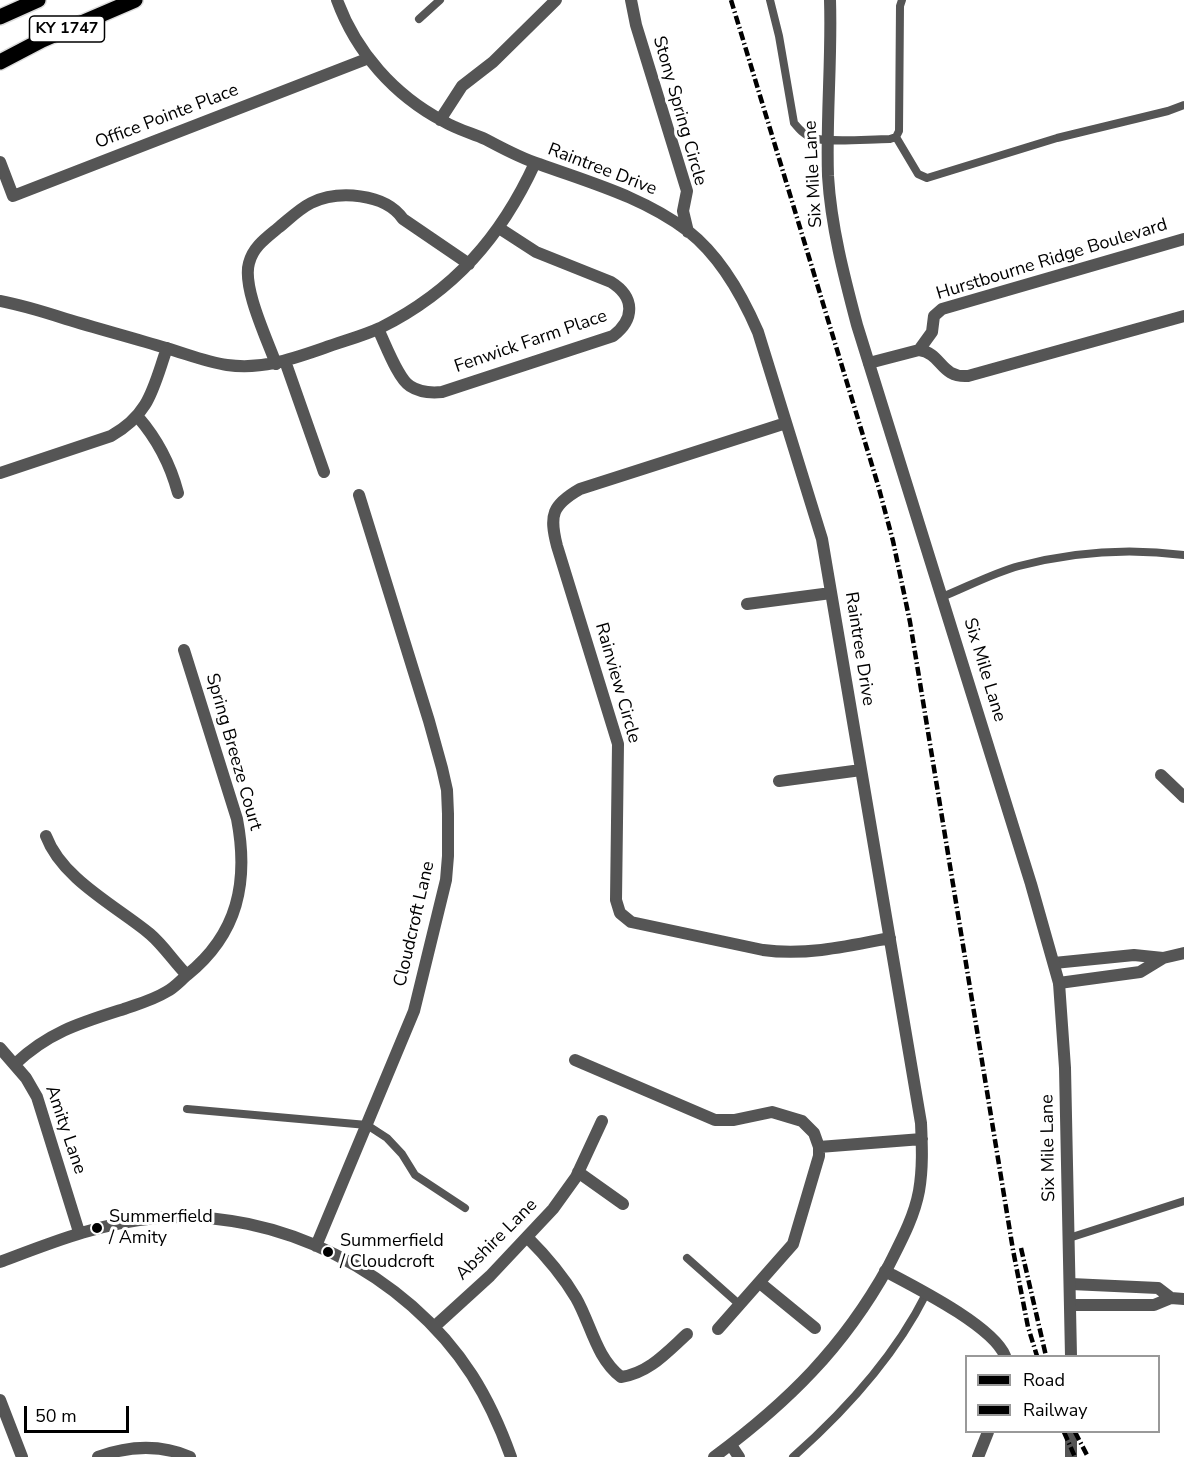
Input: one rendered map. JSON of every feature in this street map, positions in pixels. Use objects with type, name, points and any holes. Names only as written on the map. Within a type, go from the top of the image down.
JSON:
[{"type":"main road","name":"KY 1747","points":[[0,17],[38,0]]},
{"type":"main road","name":"KY 1747","points":[[0,62],[42,40],[135,0]]},
{"type":"street","name":"Raintree Drive","points":[[337,0],[354,37],[369,58],[398,90],[440,120],[535,163],[636,199],[662,213],[688,232],[715,259],[731,280],[758,332],[818,521],[891,938],[923,1157],[918,1194],[899,1245],[870,1299],[836,1346],[794,1393],[751,1430],[714,1457]]},
{"type":"street","points":[[440,120],[462,86],[493,62],[556,0]]},
{"type":"street","name":"Stony Spring Circle","points":[[631,0],[636,25],[687,190],[682,211],[688,232]]},
{"type":"street","name":"Six Mile Lane","points":[[830,0],[828,176],[843,272],[1059,983],[1065,1068],[1071,1355]]},
{"type":"street","name":"Office Pointe Place","points":[[0,162],[13,196],[369,58]]},
{"type":"street","points":[[0,301],[167,348],[207,362],[230,366],[281,363],[378,329],[416,308],[442,289],[469,264],[499,228],[517,200],[535,163]]},
{"type":"street","points":[[324,472],[281,363],[249,291],[248,263],[257,245],[309,204],[334,195],[359,197],[380,202],[398,211],[404,219],[469,264]]},
{"type":"street","name":"Fenwick Farm Place","points":[[378,329],[402,378],[409,386],[431,393],[442,392],[613,336],[621,330],[629,313],[629,303],[620,288],[611,282],[536,252],[499,228]]},
{"type":"street","name":"Hurstbourne Ridge Boulevard","points":[[919,350],[932,332],[934,316],[942,309],[1184,239]]},
{"type":"street","points":[[869,363],[919,350],[933,355],[943,369],[951,374],[960,377],[968,376],[1184,316]]},
{"type":"street","points":[[0,472],[111,436],[125,428],[138,417],[151,394],[167,348]]},
{"type":"street","points":[[138,417],[164,452],[178,493]]},
{"type":"street","name":"Rainview Circle","points":[[786,423],[580,489],[560,502],[553,513],[551,524],[557,546],[618,744],[616,900],[620,913],[631,922],[780,953],[812,952],[891,938]]},
{"type":"street","name":"Cloudcroft Lane","points":[[316,1246],[414,1011],[446,880],[448,856],[447,790],[429,721],[358,495]]},
{"type":"street","points":[[747,604],[831,593]]},
{"type":"street","name":"Spring Breeze Court","points":[[15,1064],[57,1033],[167,992],[201,964],[218,945],[229,925],[240,889],[242,857],[237,819],[184,650]]},
{"type":"street","points":[[779,781],[861,770]]},
{"type":"street","points":[[1161,775],[1184,797]]},
{"type":"street","points":[[46,836],[60,860],[73,875],[152,936],[172,961],[187,975]]},
{"type":"street","points":[[1059,983],[1140,972],[1163,958],[1184,953]]},
{"type":"street","points":[[1054,963],[1134,955],[1163,958]]},
{"type":"street","name":"Amity Lane","points":[[0,1048],[26,1078],[37,1097],[79,1232]]},
{"type":"street","points":[[575,1060],[715,1120],[734,1120],[772,1112],[802,1121],[814,1133],[819,1147],[819,1156],[793,1244],[718,1329]]},
{"type":"street","name":"Abshire Lane","points":[[434,1327],[490,1276],[553,1209],[573,1182],[602,1121]]},
{"type":"street","points":[[819,1147],[922,1138]]},
{"type":"street","points":[[578,1172],[623,1204]]},
{"type":"street","points":[[0,1262],[79,1232],[133,1221],[185,1217],[230,1221],[268,1229],[316,1246],[348,1262],[395,1292],[434,1327],[472,1375],[495,1419],[511,1457]]},
{"type":"street","points":[[527,1237],[542,1251],[570,1288],[603,1357],[612,1370],[621,1377],[648,1369],[687,1334]]},
{"type":"street","points":[[885,1271],[984,1331],[1004,1355]]},
{"type":"street","points":[[760,1282],[815,1328]]},
{"type":"street","points":[[1071,1284],[1158,1288],[1178,1298]]},
{"type":"street","points":[[1071,1305],[1154,1305],[1178,1298]]},
{"type":"street","points":[[0,1400],[22,1457]]},
{"type":"street","points":[[978,1457],[987,1433]]},
{"type":"street","points":[[1071,1433],[1071,1457]]},
{"type":"street","points":[[731,1444],[739,1457]]},
{"type":"street","points":[[98,1457],[119,1451],[144,1448],[169,1450],[190,1457]]},
{"type":"lane","points":[[419,19],[440,0]]},
{"type":"lane","points":[[770,0],[779,36],[794,123],[802,132],[812,137],[828,139],[890,139],[896,137],[899,131],[900,6],[902,0]]},
{"type":"lane","points":[[896,137],[918,174],[927,178],[1057,138],[1184,105]]},
{"type":"lane","points":[[942,597],[1000,573],[1042,561],[1139,550],[1184,555]]},
{"type":"lane","points":[[187,1109],[367,1125],[387,1138],[402,1154],[415,1175],[465,1208]]},
{"type":"lane","points":[[1069,1238],[1184,1201]]},
{"type":"lane","points":[[687,1258],[741,1305]]},
{"type":"lane","points":[[793,1457],[838,1414],[864,1383],[914,1317],[926,1294]]},
{"type":"railway","points":[[731,0],[893,541],[910,622],[1013,1250],[1028,1327],[1037,1355]]},
{"type":"railway","points":[[1021,1248],[1046,1355]]},
{"type":"railway","points":[[1064,1433],[1075,1457]]},
{"type":"railway","points":[[1076,1433],[1088,1457]]},
{"type":"place","name":"Summerfield / Amity","points":[[97,1228]]},
{"type":"place","name":"Summerfield / Cloudcroft","points":[[328,1252]]}]
